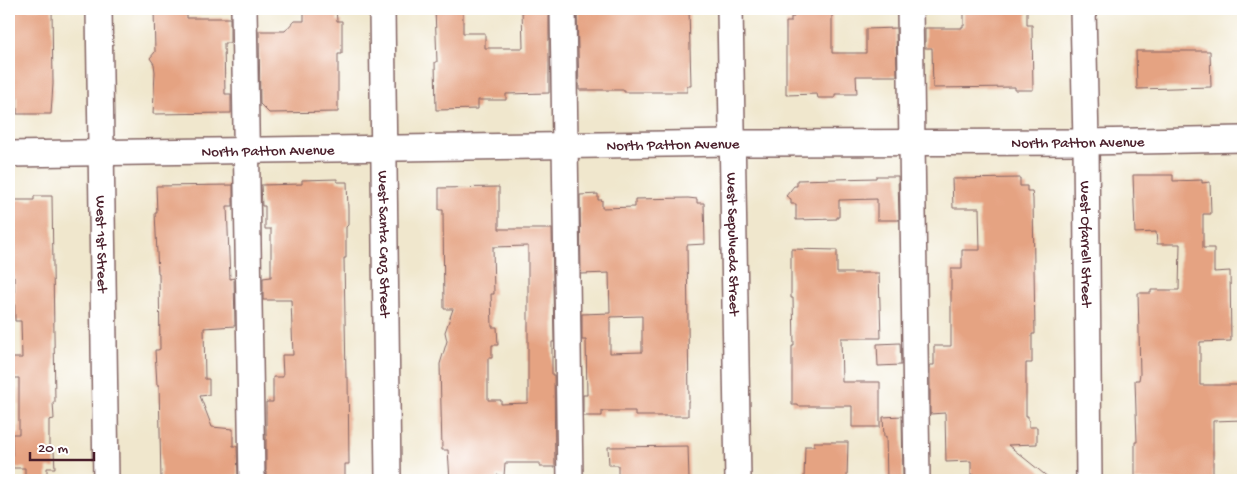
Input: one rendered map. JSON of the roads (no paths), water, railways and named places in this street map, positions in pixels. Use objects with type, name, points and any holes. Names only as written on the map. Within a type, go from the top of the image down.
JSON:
[{"type":"street","name":"West 1st Street","points":[[99,9],[106,480]]},
{"type":"street","points":[[244,9],[252,480]]},
{"type":"street","name":"West Santa Cruz Street","points":[[382,9],[388,480]]},
{"type":"street","points":[[563,9],[570,480]]},
{"type":"street","name":"West Sepulveda Street","points":[[730,9],[738,480]]},
{"type":"street","points":[[910,9],[917,480]]},
{"type":"street","name":"West Ofarrell Street","points":[[1083,9],[1089,480]]},
{"type":"street","name":"North Patton Avenue","points":[[9,154],[566,145],[1086,142],[1243,139]]}]
